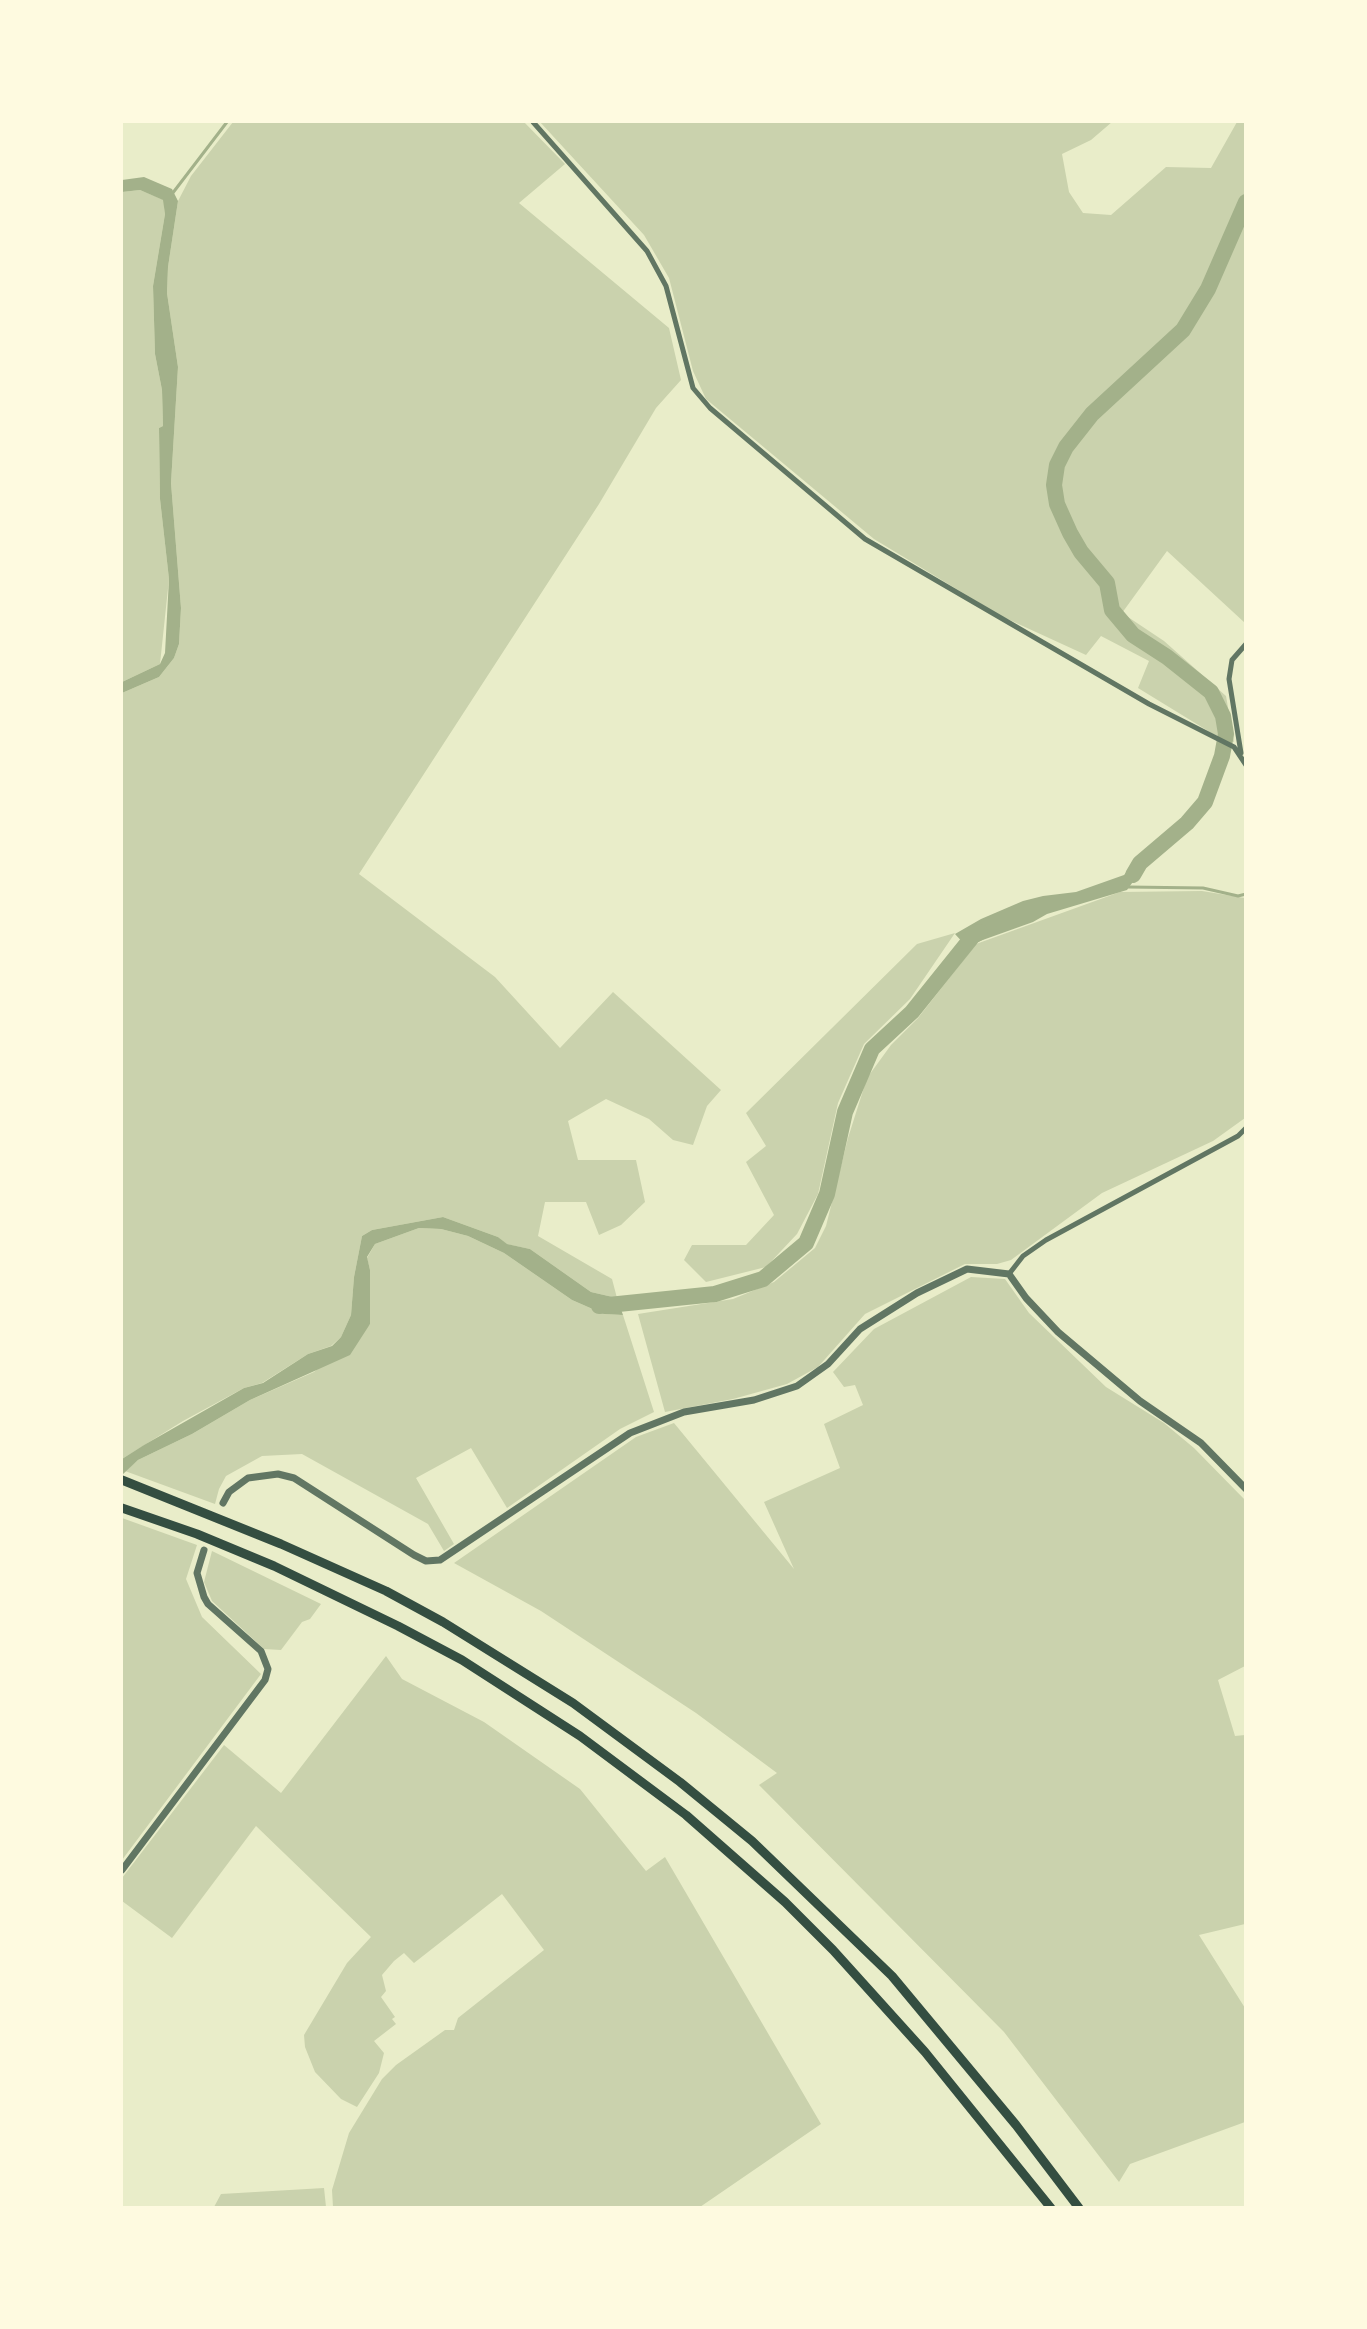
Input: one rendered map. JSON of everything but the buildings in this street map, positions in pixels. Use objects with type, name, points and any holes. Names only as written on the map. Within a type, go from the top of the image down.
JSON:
[{"type":"highway","points":[[123,1481],[281,1544],[386,1591],[443,1622],[573,1703],[680,1782],[760,1848],[892,1976],[1016,2125],[1079,2208]]},
{"type":"highway","points":[[122,1508],[197,1534],[274,1566],[462,1660],[580,1736],[686,1815],[785,1902],[833,1950],[925,2052],[1051,2208]]},
{"type":"street","points":[[533,122],[647,251],[666,286],[693,388],[710,408],[865,539],[982,609],[1208,736],[1234,747],[1241,755]]},
{"type":"street","points":[[1245,644],[1232,660],[1229,679],[1241,755],[1245,765]]},
{"type":"street","points":[[1009,1274],[1023,1256],[1046,1240],[1238,1136],[1245,1128]]},
{"type":"street","points":[[223,1503],[229,1492],[248,1478],[278,1474],[294,1478],[426,1561],[440,1560],[588,1458],[630,1433],[684,1412],[754,1400],[797,1386],[828,1364],[860,1329],[917,1293],[967,1269],[1009,1274],[1026,1298],[1058,1332],[1140,1401],[1201,1443],[1245,1489]]},
{"type":"street","points":[[122,1870],[265,1680],[268,1669],[267,1661],[261,1651],[208,1604],[204,1597],[197,1573],[204,1550]]},
{"type":"shaded area","points":[[233,122],[524,122],[565,164],[519,203],[669,328],[681,380],[656,408],[599,504],[359,874],[495,977],[560,1048],[613,992],[721,1090],[707,1106],[693,1145],[673,1140],[649,1119],[606,1099],[568,1121],[578,1160],[636,1160],[645,1202],[621,1225],[599,1235],[586,1202],[545,1202],[538,1236],[612,1279],[617,1298],[591,1292],[530,1249],[506,1244],[498,1237],[443,1217],[372,1230],[362,1236],[354,1277],[351,1315],[341,1337],[331,1346],[308,1354],[262,1383],[244,1388],[183,1421],[122,1459],[122,693],[159,677],[174,658],[179,644],[181,608],[171,483],[178,367],[167,293],[168,267],[178,201],[191,176]]},
{"type":"shaded area","points":[[540,122],[1112,122],[1091,140],[1062,154],[1069,192],[1083,213],[1111,215],[1166,167],[1211,168],[1237,122],[1245,122],[1245,623],[1167,551],[1122,613],[1164,641],[1226,696],[1234,742],[1213,734],[1138,688],[1149,661],[1101,636],[1086,655],[1001,616],[874,539],[706,399],[693,371],[669,278],[644,235]]},
{"type":"shaded area","points":[[144,177],[172,189],[178,201],[168,267],[167,293],[178,367],[171,483],[181,608],[179,644],[174,658],[159,677],[122,693],[122,682],[160,664],[165,653],[169,579],[160,499],[159,428],[163,426],[162,390],[155,354],[153,286],[165,214],[163,200],[140,190],[122,192],[122,180]]},
{"type":"shaded area","points":[[140,190],[164,200],[165,214],[153,286],[155,354],[162,390],[163,426],[159,428],[160,499],[169,579],[160,664],[122,682],[122,192]]},
{"type":"shaded area","points":[[1142,855],[1148,861],[1127,890],[1047,914],[1033,922],[966,946],[955,934],[981,919],[1023,901],[1076,892],[1124,875]]},
{"type":"shaded area","points":[[1202,891],[1245,898],[1245,1118],[1213,1141],[1102,1193],[1011,1260],[997,1264],[965,1264],[865,1314],[818,1367],[787,1384],[733,1399],[665,1412],[638,1314],[733,1299],[774,1282],[815,1248],[826,1226],[848,1138],[867,1078],[891,1045],[918,1018],[976,944],[1120,892]]},
{"type":"shaded area","points":[[955,933],[910,999],[864,1044],[838,1103],[818,1194],[797,1234],[766,1267],[706,1282],[684,1260],[692,1245],[746,1245],[774,1215],[746,1162],[766,1146],[746,1113],[917,944]]},
{"type":"shaded area","points":[[443,1217],[498,1237],[507,1244],[530,1249],[591,1292],[617,1298],[623,1315],[604,1314],[572,1300],[504,1253],[468,1236],[441,1229],[419,1228],[375,1244],[367,1257],[370,1270],[370,1324],[350,1355],[250,1400],[192,1434],[138,1460],[122,1475],[122,1459],[144,1445],[244,1388],[263,1383],[308,1354],[332,1346],[341,1337],[351,1315],[354,1277],[362,1236],[372,1230]]},
{"type":"shaded area","points":[[419,1228],[441,1229],[468,1236],[504,1253],[572,1300],[604,1314],[623,1315],[654,1412],[620,1429],[507,1508],[471,1448],[416,1478],[454,1544],[444,1551],[428,1524],[302,1454],[262,1456],[226,1476],[215,1504],[125,1471],[138,1460],[192,1434],[250,1400],[314,1372],[370,1324],[370,1270],[367,1258],[375,1244]]},
{"type":"shaded area","points":[[971,1277],[1005,1279],[1029,1313],[1106,1387],[1164,1423],[1194,1448],[1245,1500],[1245,1666],[1218,1680],[1235,1736],[1245,1735],[1245,1924],[1199,1935],[1245,2008],[1245,2122],[1130,2164],[1119,2182],[1004,2032],[759,1785],[777,1773],[696,1713],[541,1611],[454,1563],[636,1437],[674,1423],[794,1569],[764,1502],[840,1468],[824,1424],[863,1405],[855,1385],[844,1387],[833,1372],[874,1329]]},
{"type":"shaded area","points":[[122,1518],[197,1545],[186,1579],[202,1617],[261,1674],[122,1860]]},
{"type":"shaded area","points":[[212,1551],[321,1604],[310,1619],[302,1622],[281,1650],[264,1649],[212,1601],[204,1582]]},
{"type":"shaded area","points":[[386,1656],[402,1679],[484,1722],[580,1789],[646,1871],[665,1857],[821,2124],[700,2207],[333,2207],[332,2190],[349,2133],[382,2079],[396,2065],[445,2030],[454,2030],[458,2018],[544,1950],[502,1894],[414,1963],[404,1953],[394,1961],[382,1975],[386,1991],[381,1997],[395,2017],[392,2019],[396,2024],[374,2041],[384,2053],[379,2073],[357,2107],[341,2099],[315,2072],[305,2047],[304,2035],[347,1963],[371,1937],[256,1826],[172,1938],[122,1901],[122,1878],[224,1745],[281,1793]]},
{"type":"shaded area","points":[[324,2188],[326,2207],[214,2207],[221,2194]]},
{"type":"waterway","points":[[172,194],[227,122]]},
{"type":"waterway","points":[[1133,875],[1140,863],[1187,823],[1205,802],[1222,756],[1226,734],[1223,716],[1211,692],[1167,657],[1133,635],[1112,610],[1107,583],[1081,552],[1057,504],[1054,485],[1057,465],[1066,447],[1092,414],[1183,330],[1208,289],[1246,202]]},
{"type":"waterway","points":[[1128,887],[1203,888],[1238,896],[1246,894]]},
{"type":"waterway","points":[[599,1306],[715,1294],[763,1279],[806,1243],[827,1194],[845,1112],[872,1049],[912,1012],[973,936],[980,932]]}]
